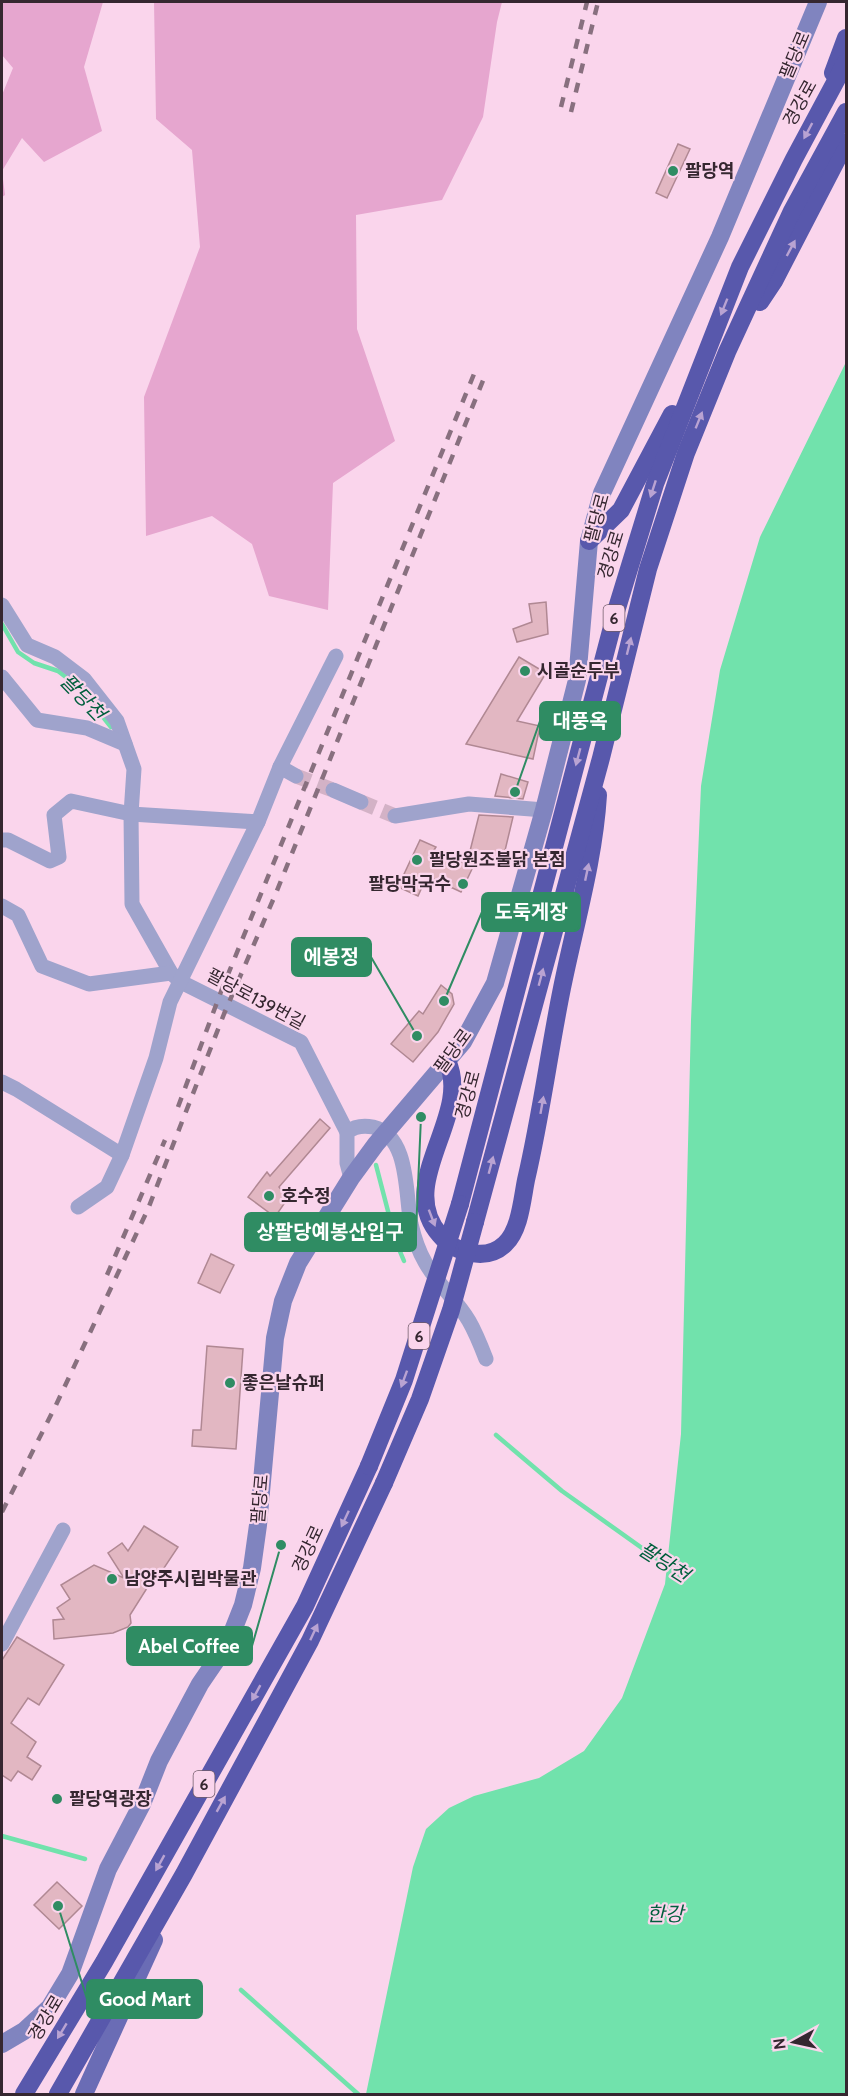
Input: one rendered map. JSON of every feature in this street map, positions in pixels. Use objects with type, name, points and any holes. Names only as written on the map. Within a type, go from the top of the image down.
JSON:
[{"type":"highway","points":[[820,109],[846,38]]},
{"type":"highway","name":"경강로","points":[[24,2094],[104,1962],[304,1606],[369,1466],[404,1380],[460,1204],[616,608],[655,484],[740,267],[846,62]]},
{"type":"highway","name":"6","points":[[58,2094],[184,1874],[310,1641],[384,1483],[420,1399],[451,1310],[476,1222],[648,569],[686,453],[727,352],[792,211],[846,112]]},
{"type":"highway","points":[[727,352],[774,281],[846,142]]},
{"type":"highway","points":[[589,541],[621,510],[679,400],[706,355]]},
{"type":"highway","points":[[447,1061],[453,1073],[453,1094],[424,1193],[430,1218],[439,1234],[458,1249],[482,1254],[493,1252],[506,1244],[515,1228],[538,1130],[562,989],[596,829],[600,758]]},
{"type":"main road","points":[[84,2094],[184,1874]]},
{"type":"street","name":"팔당로","points":[[2,2044],[24,2031],[50,2007],[70,1974],[108,1869],[142,1804],[159,1761],[200,1684],[228,1642],[239,1615],[252,1568],[258,1525],[272,1361],[283,1301],[298,1263],[381,1138],[463,1042],[495,983],[544,810],[577,680],[589,541],[602,493],[720,237],[818,2]]},
{"type":"street","points":[[2,605],[27,645],[55,657],[84,679],[117,721],[134,769],[131,814],[132,904],[176,977]]},
{"type":"street","points":[[78,1207],[107,1187],[122,1155],[156,1058],[176,977],[258,822],[280,768],[336,656]]},
{"type":"street","points":[[2,677],[37,720],[87,728],[125,744]]},
{"type":"street","points":[[280,768],[297,776]]},
{"type":"street","points":[[333,790],[362,802]]},
{"type":"street","points":[[2,840],[8,840],[50,861],[59,857],[54,815],[71,801],[131,814],[258,822]]},
{"type":"street","points":[[395,816],[469,804],[544,810]]},
{"type":"street","points":[[2,906],[18,915],[42,966],[89,984],[176,977]]},
{"type":"street","name":"팔당로139번길","points":[[176,977],[301,1042],[347,1132]]},
{"type":"street","points":[[2,1082],[122,1155]]},
{"type":"street","points":[[356,1173],[347,1162],[347,1132],[360,1126],[379,1129],[381,1138],[402,1161],[411,1221],[416,1242],[425,1263],[469,1320],[486,1359]]},
{"type":"street","points":[[2,1644],[63,1530]]},
{"type":"shaded area","points":[[2,2],[103,2],[84,67],[102,131],[44,162],[22,138],[2,171],[2,95],[13,68],[2,55]]},
{"type":"shaded area","points":[[154,2],[502,2],[483,117],[442,200],[356,215],[357,329],[395,441],[333,483],[328,610],[269,596],[252,544],[212,516],[146,536],[144,397],[200,247],[192,150],[156,119]]},
{"type":"shaded area","points":[[2,171],[5,195],[2,197]]},
{"type":"water","name":"한강","points":[[846,362],[846,2094],[366,2094],[413,1867],[426,1829],[449,1808],[474,1796],[539,1778],[584,1751],[622,1698],[665,1584],[681,1434],[691,1020],[701,786],[720,670],[760,537]]},
{"type":"building","name":"팔당역","points":[[678,144],[690,149],[667,198],[656,193]]},
{"type":"building","points":[[546,602],[548,634],[517,642],[513,629],[532,622],[529,604]]},
{"type":"building","points":[[519,657],[546,673],[517,721],[540,726],[533,759],[466,744]]},
{"type":"building","points":[[501,774],[528,782],[523,799],[495,796]]},
{"type":"building","points":[[479,815],[513,817],[503,859],[470,851]]},
{"type":"building","points":[[420,840],[436,847],[434,850],[473,867],[461,892],[427,876],[418,896],[398,887]]},
{"type":"building","points":[[441,985],[452,994],[454,1004],[438,1032],[413,1062],[391,1044],[419,1011],[423,1014]]},
{"type":"building","points":[[320,1119],[330,1128],[279,1187],[288,1198],[275,1217],[248,1197],[267,1172],[270,1176]]},
{"type":"building","points":[[211,1254],[234,1265],[220,1293],[198,1283]]},
{"type":"building","points":[[207,1346],[243,1349],[236,1449],[192,1446],[193,1430],[201,1430]]},
{"type":"building","name":"남양주시립박물관","points":[[144,1526],[178,1547],[162,1571],[159,1569],[130,1615],[131,1623],[128,1627],[113,1633],[54,1639],[53,1620],[64,1619],[57,1608],[70,1599],[61,1585],[94,1565],[124,1578],[108,1553],[122,1543],[128,1551]]},
{"type":"building","points":[[17,1637],[64,1665],[39,1705],[28,1698],[11,1723],[36,1742],[27,1757],[41,1766],[32,1780],[18,1771],[11,1781],[2,1775],[2,1660]]},
{"type":"building","points":[[57,1882],[82,1906],[59,1929],[34,1905]]},
{"type":"waterway","name":"팔당천","points":[[2,624],[18,652],[34,663],[58,671],[80,688],[111,727]]},
{"type":"waterway","name":"팔당천","points":[[376,1165],[396,1242],[404,1261]]},
{"type":"waterway","name":"팔당천","points":[[496,1435],[562,1491],[670,1568]]},
{"type":"waterway","points":[[2,1836],[85,1859]]},
{"type":"waterway","points":[[241,1990],[358,2094]]},
{"type":"tunnel","points":[[296,776],[333,790]]},
{"type":"tunnel","points":[[361,802],[395,816]]},
{"type":"railway","points":[[561,107],[587,2]]},
{"type":"railway","points":[[571,112],[598,2]]},
{"type":"railway","points":[[178,1107],[222,989],[474,374]]},
{"type":"railway","points":[[2,1512],[56,1405],[148,1209],[224,1014],[276,893],[484,378]]},
{"type":"railway","points":[[107,1275],[165,1140]]},
{"type":"place","name":"팔당역","points":[[673,171]]},
{"type":"place","name":"시골순두부","points":[[525,671]]},
{"type":"place","name":"대풍옥","points":[[515,792]]},
{"type":"place","name":"팔당원조불닭 본점","points":[[417,860]]},
{"type":"place","name":"팔당막국수","points":[[463,884]]},
{"type":"place","name":"도둑게장","points":[[444,1001]]},
{"type":"place","name":"에봉정","points":[[417,1036]]},
{"type":"place","name":"상팔당예봉산입구","points":[[421,1117]]},
{"type":"place","name":"호수정","points":[[269,1196]]},
{"type":"place","name":"좋은날슈퍼","points":[[230,1383]]},
{"type":"place","name":"Abel Coffee","points":[[281,1545]]},
{"type":"place","name":"남양주시립박물관","points":[[112,1579]]},
{"type":"place","name":"팔당역광장","points":[[57,1799]]},
{"type":"place","name":"Good Mart","points":[[58,1906]]}]
